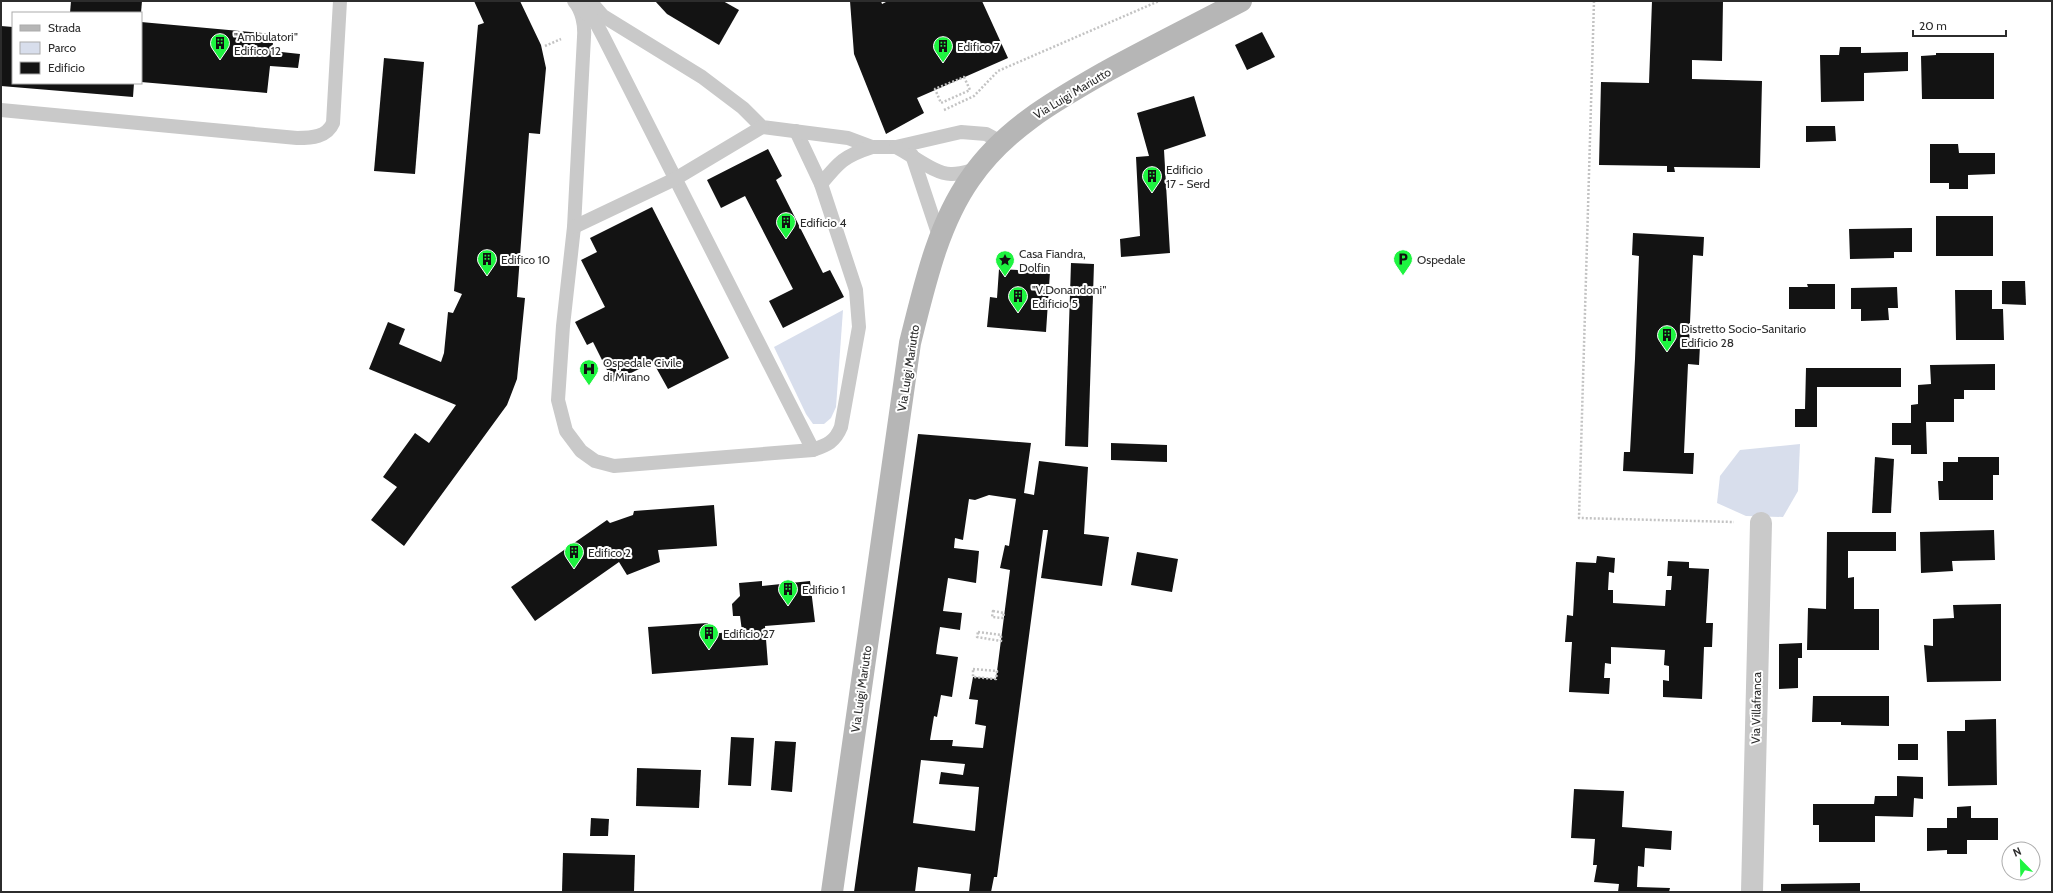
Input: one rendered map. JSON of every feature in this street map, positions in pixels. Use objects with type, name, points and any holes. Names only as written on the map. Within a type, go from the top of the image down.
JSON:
[{"type":"main road","name":"Via Luigi Mariutto","points":[[832,892],[910,343],[924,289],[946,224],[977,169],[1000,142],[1030,117],[1076,89],[1241,1]]},
{"type":"street","name":"Via Villafranca","points":[[1752,892],[1761,523]]},
{"type":"lane","points":[[1,110],[297,138],[315,137],[328,132],[333,122],[340,1]]},
{"type":"lane","points":[[580,2],[702,77],[743,108],[762,127]]},
{"type":"lane","points":[[580,2],[595,21],[604,38],[813,450]]},
{"type":"lane","points":[[580,2],[585,28],[574,227],[562,326],[558,400],[566,431],[581,451],[595,461],[614,466],[813,450],[829,444],[837,436],[841,427],[859,327],[856,290],[821,184],[796,131]]},
{"type":"lane","points":[[574,227],[675,179],[762,127],[848,138],[872,147]]},
{"type":"lane","points":[[821,184],[839,162],[853,153],[872,147],[896,147],[961,132],[986,134],[1000,142]]},
{"type":"lane","points":[[896,147],[940,172],[952,174],[977,169]]},
{"type":"lane","points":[[912,155],[940,239]]},
{"type":"path","points":[[939,113],[974,96],[998,71],[1159,1]]},
{"type":"path","points":[[1594,1],[1579,518],[1761,523]]},
{"type":"path","points":[[545,46],[565,38]]},
{"type":"path","points":[[964,77],[970,90],[941,103],[936,89],[964,77]]},
{"type":"path","points":[[994,611],[1004,613],[1003,618],[992,617],[994,611]]},
{"type":"path","points":[[978,632],[1001,635],[1000,641],[977,637],[978,632]]},
{"type":"path","points":[[973,669],[997,672],[996,679],[973,677],[973,669]]},
{"type":"green space","points":[[843,310],[836,407],[831,418],[824,424],[813,424],[806,414],[774,347]]},
{"type":"green space","points":[[1800,444],[1798,491],[1783,517],[1746,516],[1717,503],[1720,476],[1740,450]]},
{"type":"building","points":[[71,1],[142,1],[141,12],[70,12]]},
{"type":"building","name":"Edifico 10","points":[[474,1],[520,1],[541,45],[546,68],[540,134],[529,133],[517,297],[525,298],[517,379],[507,405],[404,546],[371,520],[397,487],[383,477],[415,433],[429,443],[456,405],[369,369],[388,322],[405,329],[399,344],[441,362],[444,353],[448,312],[453,313],[462,294],[454,291],[478,25],[484,23]]},
{"type":"building","points":[[655,1],[723,1],[739,10],[719,45],[667,14]]},
{"type":"building","name":"Edifico 7","points":[[850,1],[881,1],[882,4],[888,1],[982,1],[1008,58],[917,98],[924,113],[886,134],[854,54]]},
{"type":"building","points":[[1652,1],[1723,1],[1722,61],[1692,60],[1692,79],[1762,81],[1760,168],[1674,167],[1675,172],[1667,172],[1667,166],[1599,165],[1601,82],[1649,83]]},
{"type":"building","name":"\"Ambulatori\" Edifico 12","points":[[142,22],[274,34],[272,51],[300,54],[298,68],[270,66],[267,93],[142,82]]},
{"type":"building","points":[[1,26],[12,27],[12,84],[134,84],[133,97],[1,86]]},
{"type":"building","points":[[1262,32],[1275,57],[1247,70],[1235,45]]},
{"type":"building","points":[[1840,47],[1861,47],[1861,53],[1908,52],[1908,71],[1864,73],[1864,101],[1821,102],[1820,55],[1839,55]]},
{"type":"building","points":[[1936,53],[1994,53],[1994,99],[1922,99],[1921,56],[1936,55]]},
{"type":"building","points":[[384,58],[424,62],[415,174],[374,171]]},
{"type":"building","name":"Edificio 17 - Serd","points":[[1194,96],[1206,136],[1164,150],[1170,253],[1121,257],[1120,239],[1140,236],[1136,157],[1149,156],[1137,113]]},
{"type":"building","points":[[1806,126],[1835,126],[1836,141],[1806,142]]},
{"type":"building","points":[[1930,144],[1958,144],[1959,153],[1995,153],[1995,174],[1968,175],[1968,189],[1949,189],[1949,183],[1930,183]]},
{"type":"building","name":"Edificio 4","points":[[768,149],[782,176],[776,180],[823,273],[830,270],[844,297],[783,328],[769,301],[793,289],[745,196],[721,208],[707,180]]},
{"type":"building","points":[[652,207],[729,358],[668,389],[653,362],[613,382],[593,342],[587,345],[575,322],[605,307],[581,260],[597,252],[590,238]]},
{"type":"building","points":[[1936,216],[1993,216],[1993,256],[1936,256]]},
{"type":"building","points":[[1912,228],[1912,252],[1894,252],[1894,258],[1850,259],[1849,229]]},
{"type":"building","name":"Distretto Socio-Sanitario Edificio 28","points":[[1633,233],[1704,237],[1703,256],[1693,255],[1689,345],[1700,345],[1699,365],[1688,364],[1684,453],[1694,453],[1693,474],[1623,471],[1624,452],[1630,452],[1635,359],[1639,256],[1632,255]]},
{"type":"building","points":[[1071,263],[1094,264],[1088,447],[1065,446]]},
{"type":"building","name":"\"V.Donandoni\" Edificio 5","points":[[999,269],[1050,272],[1046,332],[987,327],[990,297],[997,298]]},
{"type":"building","points":[[2002,281],[2025,281],[2026,305],[2002,304]]},
{"type":"building","points":[[1807,284],[1835,284],[1835,309],[1789,309],[1789,287],[1808,287]]},
{"type":"building","points":[[1897,287],[1898,308],[1888,308],[1889,320],[1861,321],[1861,309],[1851,309],[1851,288]]},
{"type":"building","points":[[1955,290],[1992,290],[1992,309],[2003,309],[2004,340],[1956,340]]},
{"type":"building","points":[[1995,364],[1995,390],[1964,390],[1964,399],[1954,399],[1954,422],[1926,422],[1927,454],[1911,454],[1911,445],[1892,445],[1892,423],[1911,423],[1911,405],[1918,404],[1918,385],[1931,384],[1930,365]]},
{"type":"building","points":[[1806,368],[1901,368],[1901,387],[1817,387],[1817,427],[1795,427],[1795,409],[1805,409]]},
{"type":"building","points":[[918,434],[1031,443],[1024,493],[1034,495],[1039,461],[1088,467],[1084,534],[1109,537],[1102,586],[1041,578],[1048,530],[1043,530],[997,877],[994,877],[991,892],[969,892],[971,874],[918,867],[915,892],[854,892]],"holes":[[[989,495],[1016,499],[1009,546],[1005,545],[1000,568],[1010,570],[996,679],[973,677],[969,699],[978,700],[975,724],[986,726],[983,748],[952,746],[953,740],[930,740],[934,716],[937,717],[941,695],[952,697],[958,657],[936,654],[937,646],[940,627],[960,630],[962,613],[943,611],[948,578],[976,583],[979,551],[954,548],[955,538],[963,540],[969,499],[975,500]],[[921,760],[965,764],[963,775],[941,772],[939,784],[979,787],[975,831],[913,823]]]},
{"type":"building","points":[[1111,443],[1167,445],[1167,462],[1111,460]]},
{"type":"building","points":[[1875,457],[1894,459],[1891,513],[1872,513]]},
{"type":"building","points":[[1958,457],[1999,457],[1999,475],[1993,475],[1993,500],[1939,500],[1938,481],[1943,481],[1943,462],[1958,462]]},
{"type":"building","name":"Edifico 2","points":[[714,505],[717,546],[658,550],[660,562],[627,575],[619,562],[535,621],[511,587],[607,520],[610,523],[633,515],[634,511]]},
{"type":"building","points":[[1994,530],[1995,560],[1952,561],[1953,571],[1921,573],[1920,532]]},
{"type":"building","points":[[1827,532],[1896,532],[1896,551],[1848,551],[1848,578],[1854,577],[1854,609],[1879,609],[1879,650],[1807,650],[1808,608],[1826,609]]},
{"type":"building","points":[[1137,552],[1178,559],[1172,592],[1131,585]]},
{"type":"building","points":[[1597,556],[1615,558],[1614,573],[1609,572],[1608,590],[1613,590],[1613,603],[1665,606],[1666,590],[1671,590],[1672,576],[1667,576],[1668,561],[1689,562],[1689,568],[1709,569],[1706,623],[1713,623],[1712,647],[1704,647],[1702,699],[1663,697],[1663,680],[1669,681],[1669,666],[1664,665],[1665,650],[1611,647],[1611,664],[1605,663],[1604,678],[1610,678],[1609,694],[1569,692],[1572,642],[1565,642],[1567,615],[1573,616],[1576,562],[1596,563]]},
{"type":"building","points":[[762,581],[762,586],[810,581],[815,622],[765,626],[768,665],[652,674],[648,627],[708,623],[709,634],[742,631],[740,616],[733,616],[732,604],[740,596],[739,583]]},
{"type":"building","points":[[2001,604],[2001,681],[1927,682],[1924,645],[1933,646],[1933,619],[1954,618],[1953,605]]},
{"type":"building","points":[[1802,643],[1802,658],[1798,658],[1798,688],[1779,689],[1779,644]]},
{"type":"building","points":[[1813,696],[1889,696],[1889,726],[1841,725],[1841,722],[1812,722]]},
{"type":"building","points":[[1996,719],[1997,785],[1948,786],[1947,731],[1965,731],[1965,720]]},
{"type":"building","points":[[731,737],[754,738],[751,786],[728,785]]},
{"type":"building","points":[[775,741],[796,742],[792,792],[771,790]]},
{"type":"building","points":[[1898,744],[1918,744],[1918,760],[1898,760]]},
{"type":"building","points":[[637,768],[701,770],[699,808],[636,806]]},
{"type":"building","points":[[1897,776],[1923,777],[1923,799],[1914,798],[1913,817],[1875,816],[1875,842],[1819,842],[1819,825],[1813,825],[1813,804],[1874,804],[1875,796],[1897,796]]},
{"type":"building","points":[[1574,789],[1624,791],[1622,827],[1672,831],[1671,850],[1645,848],[1644,867],[1638,866],[1637,887],[1670,888],[1669,892],[1618,892],[1619,884],[1594,882],[1597,865],[1593,865],[1595,839],[1571,838]]},
{"type":"building","points":[[1971,806],[1971,818],[1998,818],[1998,840],[1967,840],[1967,854],[1947,854],[1947,850],[1927,851],[1927,828],[1947,828],[1947,818],[1957,818],[1957,807]]},
{"type":"building","points":[[591,818],[609,819],[608,836],[590,836]]},
{"type":"building","points":[[563,853],[635,855],[634,892],[562,892]]},
{"type":"building","points":[[1860,883],[1860,892],[1778,892],[1781,891],[1781,884]]},
{"type":"place","name":"\"Ambulatori\" Edifico 12","points":[[220,60]]},
{"type":"place","name":"Edifico 7","points":[[943,63]]},
{"type":"place","name":"Edificio 17 - Serd","points":[[1152,193]]},
{"type":"place","name":"Edificio 4","points":[[786,239]]},
{"type":"place","name":"Edifico 10","points":[[487,276]]},
{"type":"place","name":"Ospedale","points":[[1403,276]]},
{"type":"place","name":"Casa Fiandra, Dolfin","points":[[1005,277]]},
{"type":"place","name":"\"V.Donandoni\" Edificio 5","points":[[1018,313]]},
{"type":"place","name":"Distretto Socio-Sanitario Edificio 28","points":[[1667,352]]},
{"type":"place","name":"Ospedale Civile di Mirano","points":[[589,386]]},
{"type":"place","name":"Edifico 2","points":[[574,569]]},
{"type":"place","name":"Edificio 1","points":[[788,606]]},
{"type":"place","name":"Edificio 27","points":[[709,650]]}]
